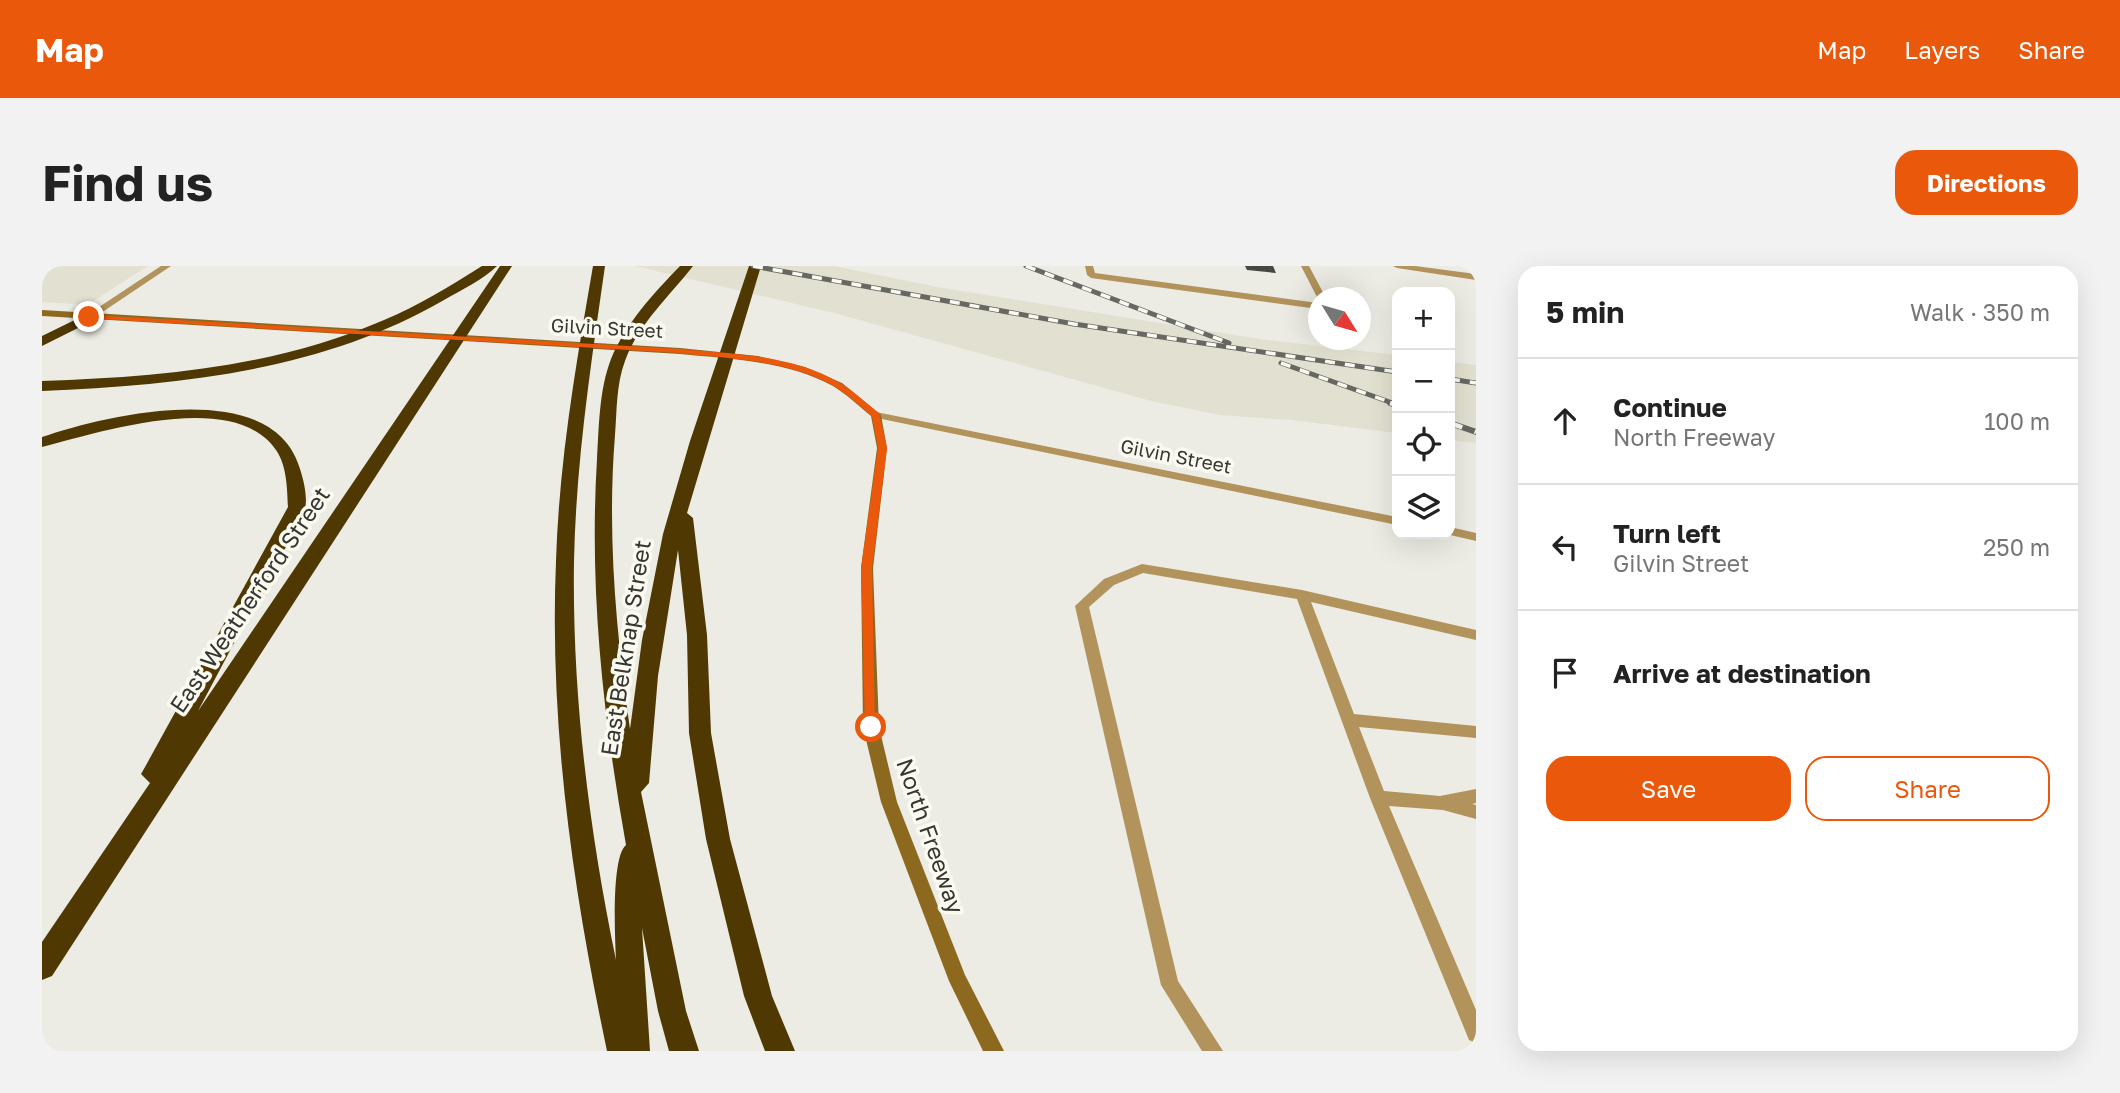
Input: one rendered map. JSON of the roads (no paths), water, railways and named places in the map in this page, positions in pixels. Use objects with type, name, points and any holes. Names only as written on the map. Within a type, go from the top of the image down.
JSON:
[{"type":"highway","points":[[42,386],[194,377],[294,356],[376,329],[492,266]]},
{"type":"highway","name":"East Weatherford Street","points":[[42,967],[506,266]]},
{"type":"highway","points":[[599,266],[575,422],[565,560],[565,647],[575,780],[622,1051]]},
{"type":"highway","points":[[684,1051],[669,998],[619,732],[604,605],[603,482],[617,363],[636,325],[687,266]]},
{"type":"highway","name":"East Belknap Street","points":[[635,1051],[628,923],[640,737],[659,604],[681,499],[755,266]]},
{"type":"highway","points":[[42,342],[89,317]]},
{"type":"highway","points":[[42,442],[97,426],[143,417],[189,414],[213,416],[240,420],[262,430],[278,442],[294,475],[296,507],[96,882]]},
{"type":"highway","points":[[681,499],[697,635],[700,733],[716,826],[758,996],[780,1051]]},
{"type":"main road","name":"Gilvin Street","points":[[42,313],[680,351],[758,359],[802,369],[838,385],[876,415]]},
{"type":"main road","name":"North Freeway","points":[[876,415],[882,448],[867,568],[871,727],[889,802],[958,981],[994,1051]]},
{"type":"street","points":[[89,317],[167,266]]},
{"type":"street","points":[[1305,266],[1316,287]]},
{"type":"street","points":[[1397,266],[1476,277]]},
{"type":"street","points":[[1090,270],[1308,304]]},
{"type":"street","name":"Gilvin Street","points":[[876,415],[1392,520]]},
{"type":"street","points":[[1455,532],[1476,537]]},
{"type":"street","points":[[1213,1051],[1170,985],[1082,606],[1109,582],[1143,568],[1302,595],[1476,635]]},
{"type":"street","points":[[1302,595],[1378,798],[1476,1033]]},
{"type":"street","points":[[1349,720],[1476,732]]},
{"type":"street","points":[[1440,803],[1476,796]]},
{"type":"street","points":[[1378,798],[1440,803],[1476,812]]},
{"type":"railway","points":[[753,266],[1074,324],[1392,371]]},
{"type":"railway","points":[[1026,266],[1229,343]]},
{"type":"railway","points":[[1281,363],[1392,403]]},
{"type":"railway","points":[[1455,380],[1476,383]]},
{"type":"railway","points":[[1455,425],[1476,432]]}]
